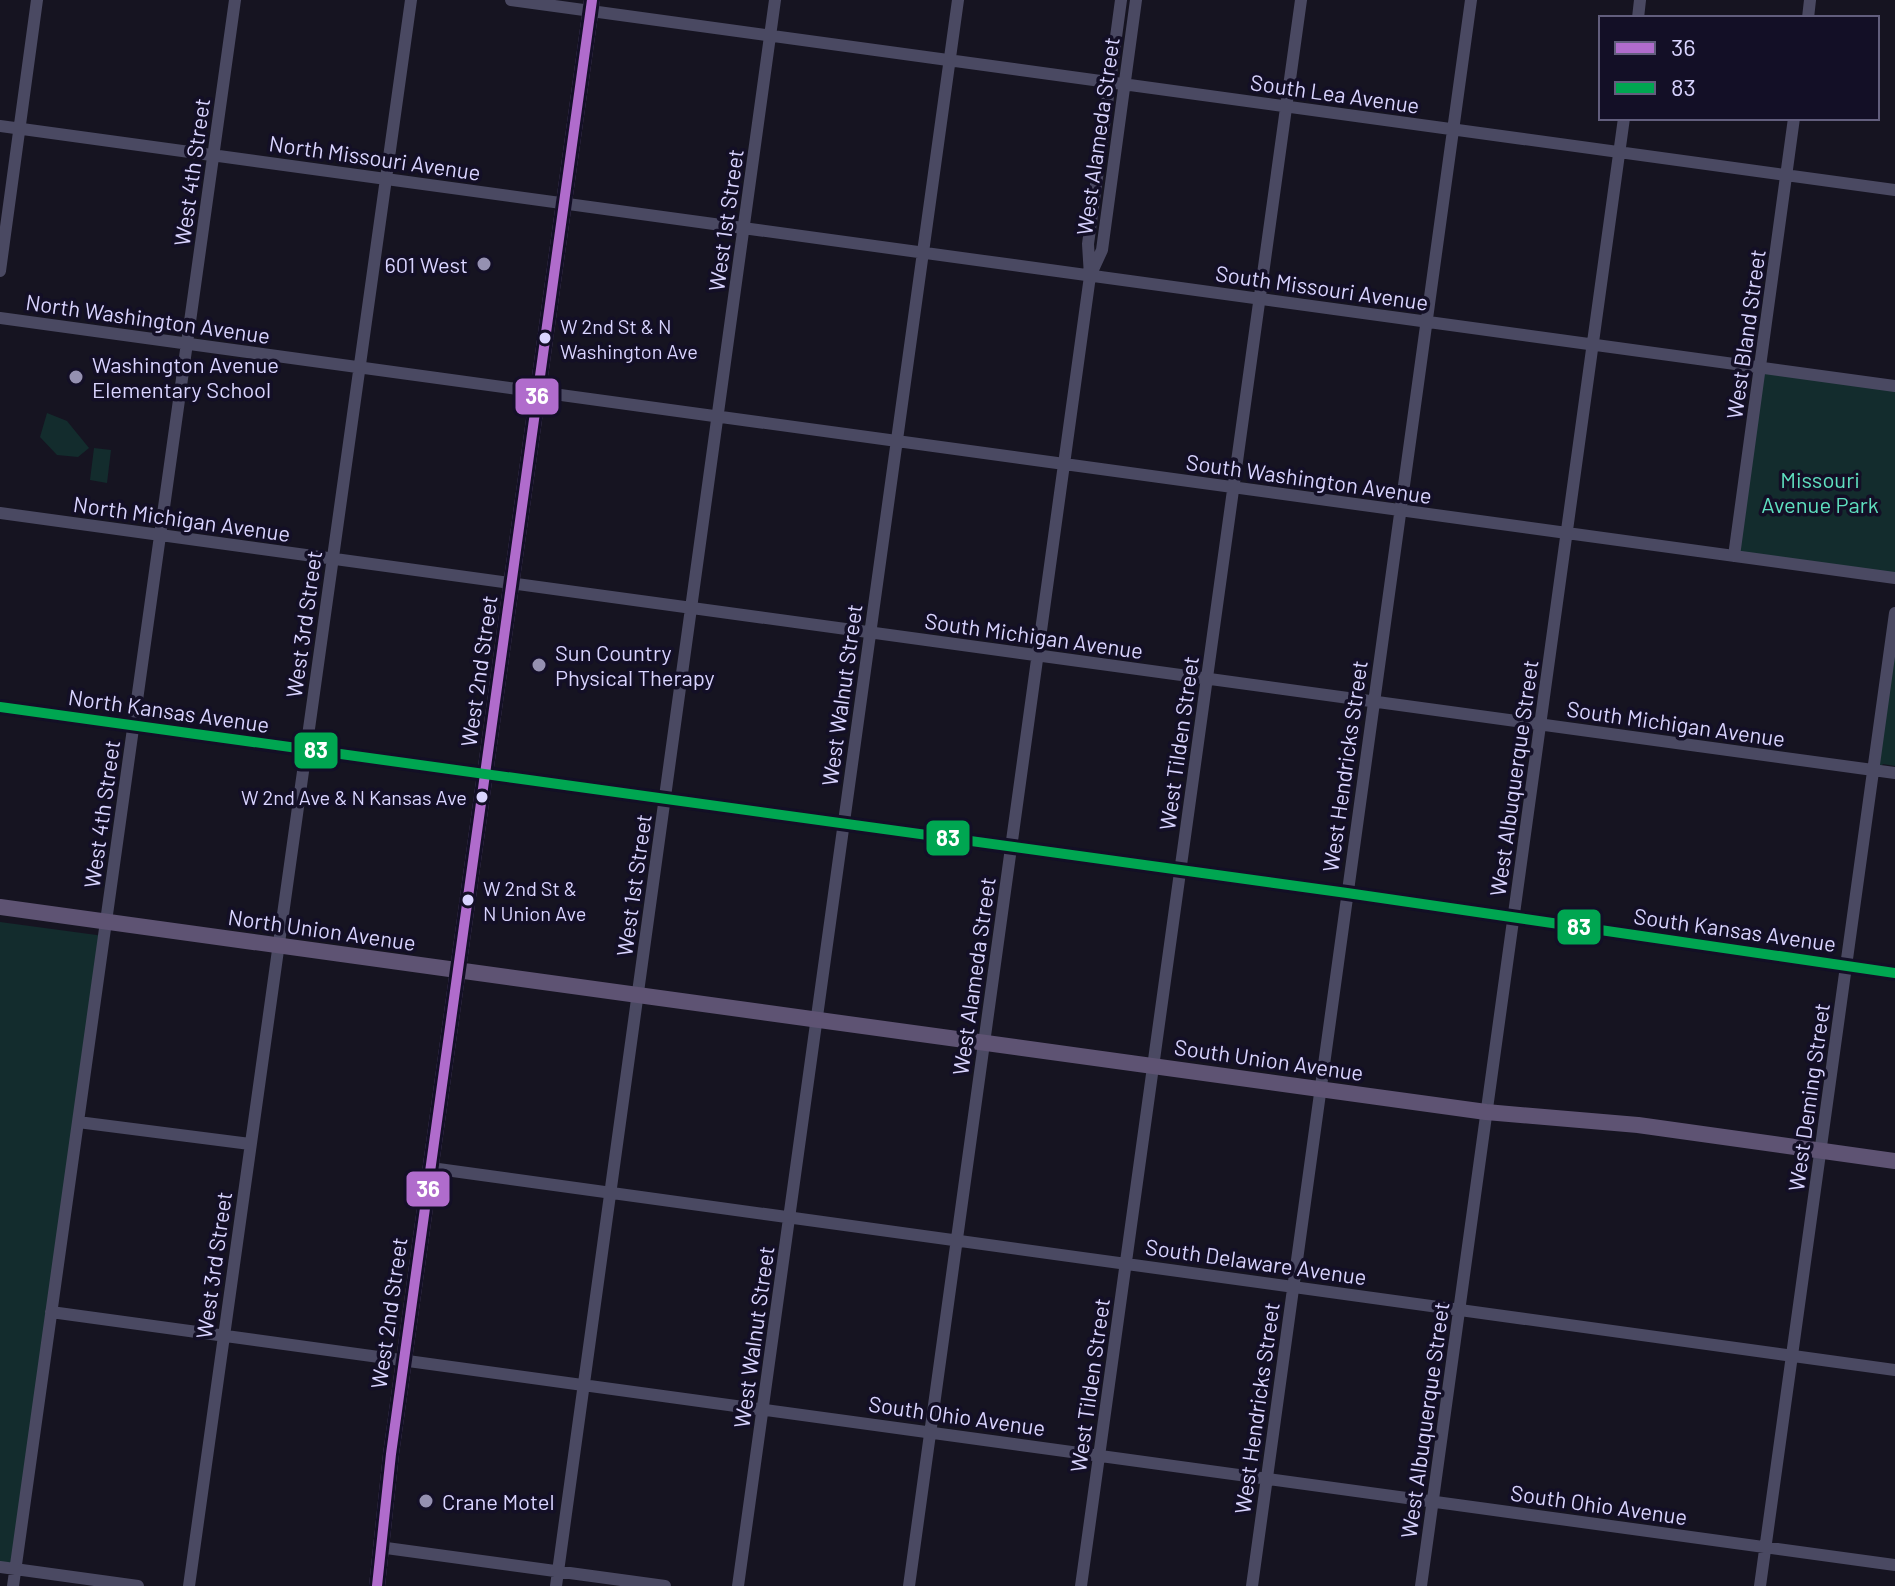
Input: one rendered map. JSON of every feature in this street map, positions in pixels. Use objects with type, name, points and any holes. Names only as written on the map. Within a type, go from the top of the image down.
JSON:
[{"type":"main road","name":"West 2nd Street","points":[[377,1586],[379,1547],[404,1360],[591,5]]},
{"type":"main road","name":"North Union Avenue","points":[[0,907],[638,994]]},
{"type":"main road","name":"South Union Avenue","points":[[638,994],[1486,1112],[1638,1125],[1895,1161]]},
{"type":"street","points":[[0,271],[37,0]]},
{"type":"street","name":"West 4th Street","points":[[13,1586],[235,0]]},
{"type":"street","name":"West 3rd Street","points":[[189,1586],[411,0]]},
{"type":"street","name":"South Lea Avenue","points":[[511,0],[591,5],[771,35],[1895,190]]},
{"type":"street","name":"West 1st Street","points":[[556,1586],[775,0]]},
{"type":"street","name":"West Walnut Street","points":[[738,1586],[958,0]]},
{"type":"street","name":"West Alameda Street","points":[[909,1586],[1090,276],[1088,244],[1121,0]]},
{"type":"street","name":"West Alameda Street","points":[[1090,276],[1102,250],[1136,0]]},
{"type":"street","name":"West Tilden Street","points":[[1081,1586],[1301,0]]},
{"type":"street","name":"West Hendricks Street","points":[[1252,1586],[1471,0]]},
{"type":"street","name":"West Albuquerque Street","points":[[1421,1586],[1624,120]]},
{"type":"street","name":"West Bland Street","points":[[1734,556],[1794,120]]},
{"type":"street","name":"North Missouri Avenue","points":[[0,126],[744,228]]},
{"type":"street","name":"South Missouri Avenue","points":[[744,228],[1895,386]]},
{"type":"street","name":"North Washington Avenue","points":[[0,318],[718,416]]},
{"type":"street","name":"South Washington Avenue","points":[[718,416],[1895,578]]},
{"type":"street","name":"North Michigan Avenue","points":[[0,513],[691,608]]},
{"type":"street","name":"South Michigan Avenue","points":[[691,608],[1895,773]]},
{"type":"street","name":"West Deming Street","points":[[1760,1586],[1895,613]]},
{"type":"street","name":"North Kansas Avenue","points":[[0,707],[665,797]]},
{"type":"street","name":"South Kansas Avenue","points":[[665,797],[1895,973]]},
{"type":"street","points":[[78,1122],[250,1144]]},
{"type":"street","name":"South Delaware Avenue","points":[[431,1168],[1895,1370]]},
{"type":"street","name":"South Ohio Avenue","points":[[51,1312],[1895,1565]]},
{"type":"street","points":[[379,1547],[665,1586]]},
{"type":"street","points":[[0,1567],[138,1586]]},
{"type":"green space","name":"Missouri Avenue Park","points":[[1760,368],[1895,386],[1895,578],[1734,556]]},
{"type":"green space","points":[[47,413],[67,421],[89,448],[78,457],[57,455],[40,437]]},
{"type":"green space","points":[[94,448],[111,450],[107,483],[90,480]]},
{"type":"green space","points":[[1895,644],[1895,766],[1883,764],[1877,771]]},
{"type":"green space","points":[[0,922],[104,936],[15,1569],[0,1567]]},
{"type":"transit line","name":"36","points":[[377,1586],[391,1454],[592,0]]},
{"type":"transit line","name":"83","points":[[0,707],[1347,893],[1895,973]]},
{"type":"place","name":"601 West","points":[[484,264]]},
{"type":"place","name":"W 2nd St & N Washington Ave","points":[[545,338]]},
{"type":"place","name":"Washington Avenue Elementary School","points":[[76,377]]},
{"type":"place","name":"Sun Country Physical Therapy","points":[[539,665]]},
{"type":"place","name":"W 2nd Ave & N Kansas Ave","points":[[482,797]]},
{"type":"place","name":"W 2nd St & N Union Ave","points":[[468,900]]},
{"type":"place","name":"Crane Motel","points":[[426,1501]]}]
